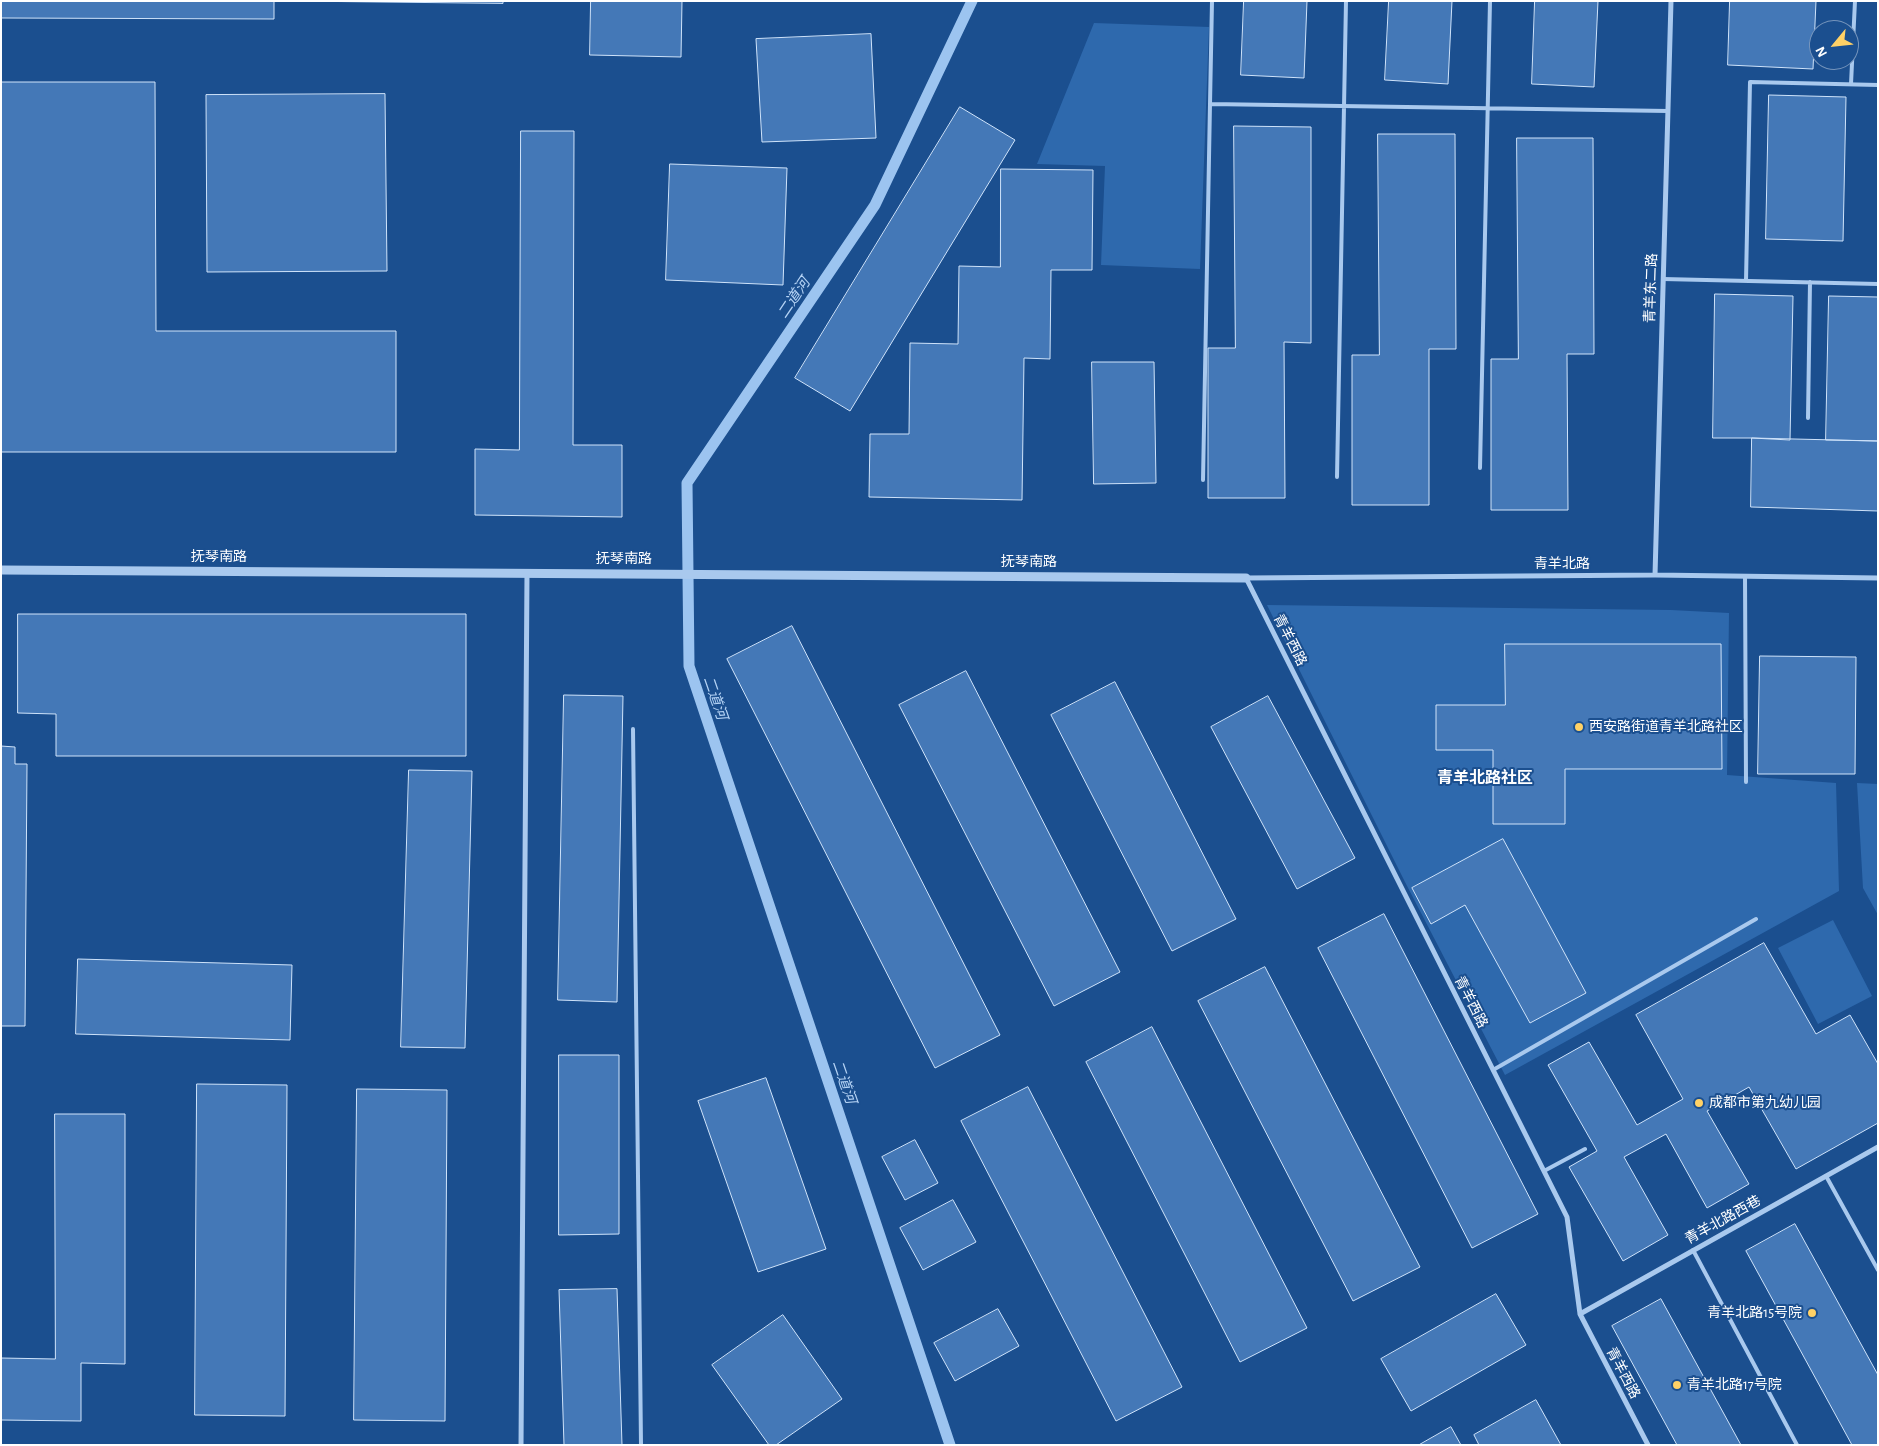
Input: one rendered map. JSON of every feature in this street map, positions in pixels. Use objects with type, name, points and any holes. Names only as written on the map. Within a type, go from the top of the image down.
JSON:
[{"type":"street","name":"青羊东二路","points":[[1655,575],[1671,1]]},
{"type":"street","name":"抚琴南路","points":[[1,570],[712,573],[1246,578]]},
{"type":"street","points":[[521,1445],[527,573]]},
{"type":"street","name":"青羊北路","points":[[1246,578],[1655,575],[1878,578]]},
{"type":"street","name":"青羊西路","points":[[1246,578],[1567,1217],[1580,1314],[1648,1445]]},
{"type":"street","name":"青羊北路西巷","points":[[1580,1314],[1878,1147]]},
{"type":"lane","points":[[1202,480],[1212,1]]},
{"type":"lane","points":[[1337,477],[1346,1]]},
{"type":"lane","points":[[1480,468],[1490,1]]},
{"type":"lane","points":[[1851,84],[1855,1]]},
{"type":"lane","points":[[1746,281],[1750,82],[1878,85]]},
{"type":"lane","points":[[1210,104],[1668,111]]},
{"type":"lane","points":[[1663,279],[1878,284]]},
{"type":"lane","points":[[1808,418],[1810,282]]},
{"type":"lane","points":[[1745,576],[1746,782]]},
{"type":"lane","points":[[633,729],[641,1445]]},
{"type":"lane","points":[[1493,1070],[1756,919]]},
{"type":"lane","points":[[1544,1171],[1584,1149]]},
{"type":"lane","points":[[1826,1176],[1878,1270]]},
{"type":"lane","points":[[1693,1250],[1797,1445]]},
{"type":"shaded area","points":[[1094,23],[1209,27],[1200,269],[1101,265],[1105,166],[1037,164]]},
{"type":"shaded area","points":[[1267,605],[1671,610],[1729,613],[1727,775],[1836,783],[1839,891],[1505,1075],[1405,882]]},
{"type":"shaded area","points":[[1857,783],[1878,784],[1878,915],[1863,888]]},
{"type":"shaded area","points":[[1833,920],[1872,996],[1818,1024],[1778,948]]},
{"type":"building","points":[[1,1],[274,1],[274,19],[1,18]]},
{"type":"building","points":[[294,1],[503,1],[503,3]]},
{"type":"building","points":[[591,1],[682,1],[681,57],[590,55]]},
{"type":"building","points":[[1244,1],[1307,1],[1304,78],[1241,75]]},
{"type":"building","points":[[1389,1],[1452,1],[1448,84],[1385,80]]},
{"type":"building","points":[[1535,1],[1598,1],[1594,87],[1532,84]]},
{"type":"building","points":[[1730,1],[1816,1],[1815,20],[1809,20],[1809,69],[1728,65]]},
{"type":"building","points":[[871,34],[876,138],[762,142],[756,39]]},
{"type":"building","points":[[1,82],[155,82],[156,331],[396,331],[396,452],[1,452]]},
{"type":"building","points":[[385,94],[387,271],[207,272],[206,95]]},
{"type":"building","points":[[1769,95],[1846,97],[1843,241],[1766,239]]},
{"type":"building","points":[[960,107],[1015,140],[850,411],[795,378]]},
{"type":"building","points":[[1234,126],[1311,127],[1311,343],[1284,342],[1285,498],[1208,498],[1208,348],[1235,348]]},
{"type":"building","points":[[521,131],[574,131],[573,445],[622,445],[622,517],[475,515],[475,449],[519,450]]},
{"type":"building","points":[[1378,134],[1455,134],[1456,349],[1429,349],[1429,505],[1352,505],[1352,355],[1379,355]]},
{"type":"building","points":[[1517,138],[1593,138],[1594,354],[1567,354],[1568,510],[1491,510],[1491,359],[1518,359]]},
{"type":"building","points":[[670,164],[787,168],[783,285],[666,280]]},
{"type":"building","points":[[1001,169],[1093,170],[1092,270],[1051,270],[1050,359],[1024,358],[1022,500],[869,497],[870,434],[909,434],[910,343],[958,344],[959,266],[1000,267]]},
{"type":"building","points":[[1715,294],[1793,296],[1790,440],[1713,438]]},
{"type":"building","points":[[1829,296],[1878,297],[1878,441],[1826,440]]},
{"type":"building","points":[[1092,362],[1154,362],[1156,483],[1094,484]]},
{"type":"building","points":[[1752,438],[1878,441],[1878,511],[1751,507]]},
{"type":"building","points":[[18,614],[466,614],[466,756],[56,756],[56,714],[18,713]]},
{"type":"building","points":[[792,626],[1000,1035],[935,1068],[727,659]]},
{"type":"building","name":"西安路街道青羊北路社区","points":[[1505,644],[1721,644],[1722,769],[1565,769],[1565,824],[1493,824],[1493,750],[1436,750],[1436,705],[1505,705]]},
{"type":"building","points":[[1760,656],[1856,657],[1855,774],[1758,774]]},
{"type":"building","points":[[966,671],[1120,972],[1054,1006],[899,705]]},
{"type":"building","points":[[1115,682],[1236,919],[1172,951],[1051,715]]},
{"type":"building","points":[[564,695],[623,696],[617,1002],[558,1000]]},
{"type":"building","points":[[1268,696],[1355,858],[1297,889],[1211,727]]},
{"type":"building","points":[[1,746],[15,747],[15,764],[27,764],[25,1026],[1,1026]]},
{"type":"building","points":[[409,770],[472,771],[465,1048],[401,1047]]},
{"type":"building","points":[[1503,839],[1586,993],[1530,1023],[1465,905],[1431,924],[1412,888]]},
{"type":"building","points":[[1384,914],[1538,1214],[1472,1248],[1318,948]]},
{"type":"building","points":[[1764,943],[1816,1034],[1850,1015],[1878,1064],[1878,1123],[1796,1169],[1749,1087],[1707,1111],[1749,1184],[1707,1208],[1666,1134],[1624,1157],[1668,1235],[1623,1261],[1569,1167],[1597,1151],[1548,1065],[1589,1042],[1637,1125],[1683,1099],[1636,1015]]},
{"type":"building","points":[[78,959],[292,965],[290,1040],[76,1034]]},
{"type":"building","points":[[1265,967],[1420,1267],[1353,1301],[1198,1001]]},
{"type":"building","points":[[1152,1027],[1307,1328],[1240,1362],[1086,1062]]},
{"type":"building","points":[[559,1055],[619,1055],[619,1234],[559,1235]]},
{"type":"building","points":[[766,1078],[826,1249],[758,1272],[698,1101]]},
{"type":"building","points":[[197,1084],[287,1085],[285,1416],[195,1415]]},
{"type":"building","points":[[1028,1087],[1182,1387],[1116,1421],[961,1121]]},
{"type":"building","points":[[357,1089],[447,1090],[445,1421],[354,1420]]},
{"type":"building","points":[[55,1114],[125,1114],[125,1364],[81,1363],[81,1421],[1,1420],[1,1358],[55,1359]]},
{"type":"building","points":[[915,1140],[938,1183],[905,1200],[882,1157]]},
{"type":"building","points":[[953,1200],[976,1242],[923,1270],[900,1228]]},
{"type":"building","name":"青羊北路15号院","points":[[1795,1224],[1878,1375],[1878,1445],[1852,1445],[1746,1251]]},
{"type":"building","points":[[617,1289],[622,1445],[564,1445],[559,1290]]},
{"type":"building","points":[[1496,1294],[1526,1345],[1411,1411],[1381,1359]]},
{"type":"building","name":"青羊北路17号院","points":[[1661,1299],[1741,1445],[1677,1445],[1612,1326]]},
{"type":"building","points":[[998,1309],[1019,1346],[955,1381],[934,1343]]},
{"type":"building","points":[[783,1315],[842,1399],[776,1445],[769,1445],[712,1365]]},
{"type":"building","points":[[1536,1400],[1561,1445],[1479,1445],[1474,1435]]},
{"type":"building","points":[[1451,1427],[1461,1445],[1419,1445]]},
{"type":"waterway","name":"二道河","points":[[950,1445],[689,666],[687,483],[875,205],[972,1]]},
{"type":"place","name":"西安路街道青羊北路社区","points":[[1579,727]]},
{"type":"place","name":"成都市第九幼儿园","points":[[1699,1103]]},
{"type":"place","name":"青羊北路15号院","points":[[1812,1313]]},
{"type":"place","name":"青羊北路17号院","points":[[1677,1385]]},
{"type":"district","name":"青羊北路社区","points":[[1485,778]]}]
